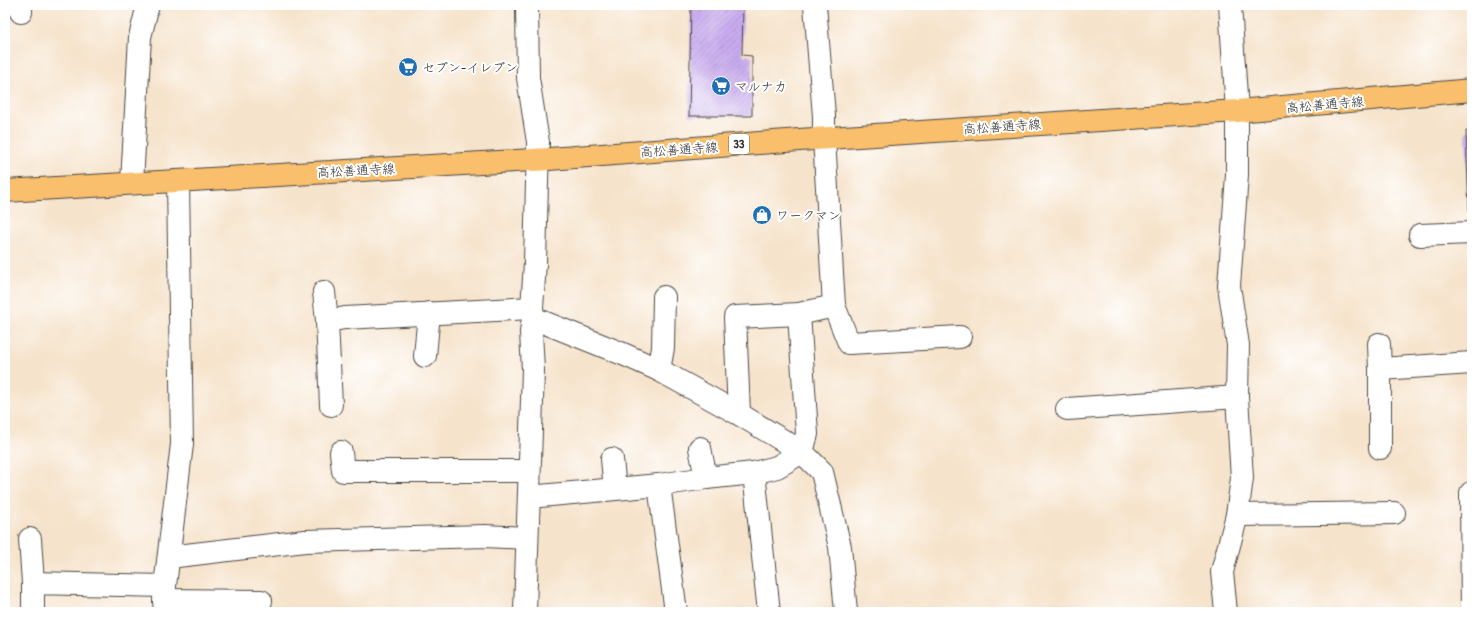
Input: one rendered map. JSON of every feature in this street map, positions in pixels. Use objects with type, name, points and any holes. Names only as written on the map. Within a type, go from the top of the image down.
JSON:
[{"type":"main road","name":"高松善通寺線","points":[[5,191],[538,160],[824,138],[1237,111],[1472,90]]},
{"type":"street","points":[[132,183],[140,37],[148,5]]},
{"type":"street","points":[[525,612],[533,370],[531,332],[533,313],[538,160],[538,142],[528,78],[527,5]]},
{"type":"street","points":[[816,5],[824,116],[834,306],[849,343],[960,337]]},
{"type":"street","points":[[1226,612],[1222,572],[1237,515],[1242,478],[1237,397],[1238,345],[1229,286],[1237,175],[1237,111],[1230,5]]},
{"type":"street","points":[[164,599],[182,444],[178,181]]},
{"type":"street","points":[[1420,235],[1472,233]]},
{"type":"street","points":[[324,292],[327,321],[331,405]]},
{"type":"street","points":[[659,370],[663,348],[664,297]]},
{"type":"street","points":[[739,414],[735,316],[799,314],[834,306]]},
{"type":"street","points":[[425,356],[429,313]]},
{"type":"street","points":[[327,321],[345,318],[429,313],[533,313],[659,370],[739,414],[802,452],[822,472],[840,547],[846,612]]},
{"type":"street","points":[[529,497],[659,485],[754,473],[777,467],[802,452],[807,434],[799,314]]},
{"type":"street","points":[[1379,344],[1380,448]]},
{"type":"street","points":[[1380,369],[1472,363]]},
{"type":"street","points":[[1067,409],[1237,397]]},
{"type":"street","points":[[700,448],[706,478]]},
{"type":"street","points":[[341,452],[343,472],[420,461],[529,470]]},
{"type":"street","points":[[612,459],[615,489]]},
{"type":"street","points":[[754,473],[769,612]]},
{"type":"street","points":[[659,485],[676,612]]},
{"type":"street","points":[[1471,493],[1472,612]]},
{"type":"street","points":[[1237,515],[1394,513]]},
{"type":"street","points":[[169,556],[305,541],[485,536],[527,538]]},
{"type":"street","points":[[30,539],[33,612]]},
{"type":"street","points":[[33,583],[164,599],[261,601]]},
{"type":"building","name":"マルナカ","points":[[691,5],[743,5],[742,55],[752,56],[752,116],[689,116]]},
{"type":"building","points":[[1466,131],[1472,131],[1472,213],[1469,213]]},
{"type":"place","name":"セブン-イレブン","points":[[408,67]]},
{"type":"place","name":"マルナカ","points":[[721,86]]},
{"type":"place","name":"ワークマン","points":[[762,215]]}]
